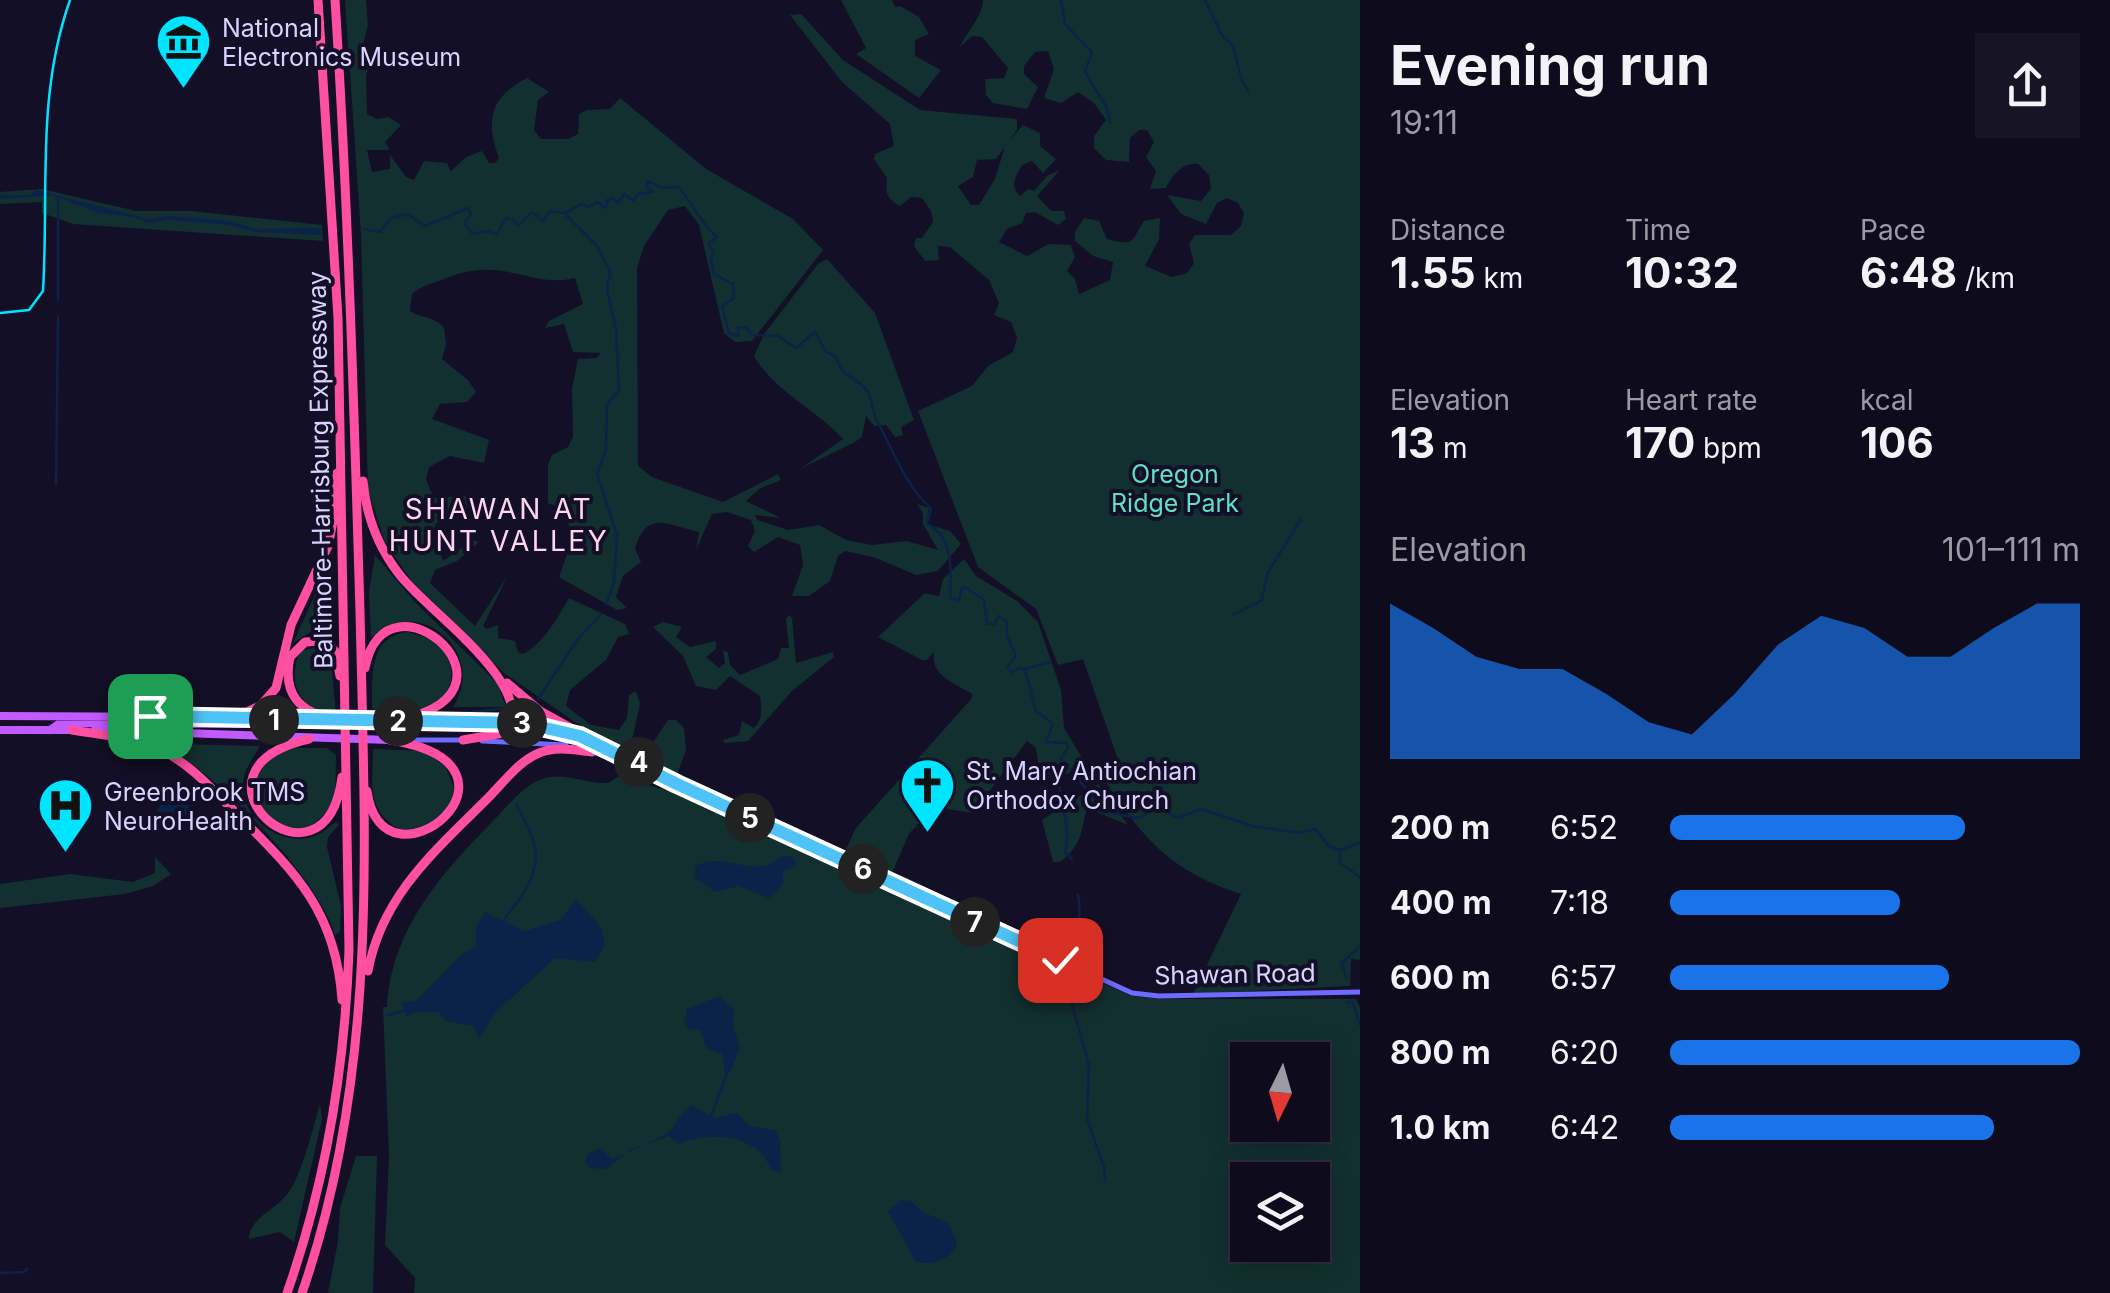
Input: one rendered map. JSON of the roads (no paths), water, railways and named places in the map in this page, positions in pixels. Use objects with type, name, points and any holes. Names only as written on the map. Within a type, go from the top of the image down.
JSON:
[{"type":"highway","name":"Baltimore-Harrisburg Expressway","points":[[286,1293],[326,1153],[344,1032],[348,881],[334,244],[318,0]]},
{"type":"highway","name":"Baltimore-Harrisburg Expressway","points":[[302,1293],[337,1172],[353,1088],[361,1008],[363,754],[356,430],[348,198],[335,0]]},
{"type":"highway","points":[[334,244],[343,709]]},
{"type":"highway","points":[[356,430],[368,511],[391,562],[412,589],[540,711],[605,746]]},
{"type":"highway","points":[[194,717],[248,712],[262,705],[276,688],[292,625],[328,546],[335,511],[337,465]]},
{"type":"highway","points":[[362,696],[368,657],[385,635],[414,628],[440,639],[455,667],[448,696],[431,713],[391,721]]},
{"type":"highway","points":[[335,720],[305,711],[294,700],[289,686],[292,652],[311,640],[326,644],[337,656],[341,684]]},
{"type":"highway","points":[[463,740],[506,734],[514,722],[510,697],[500,676]]},
{"type":"highway","points":[[72,730],[128,738],[174,758],[203,780],[294,871],[317,905],[333,943],[344,1032]]},
{"type":"highway","points":[[308,739],[277,747],[258,763],[251,793],[260,816],[286,832],[315,828],[337,807],[344,750]]},
{"type":"highway","points":[[363,754],[368,802],[382,822],[409,834],[438,825],[451,812],[456,796],[450,765],[428,747],[390,740]]},
{"type":"highway","points":[[361,1008],[380,926],[414,873],[528,758],[550,749],[592,752]]},
{"type":"highway","points":[[342,776],[348,881]]},
{"type":"main road","name":"Shawan Road","points":[[0,716],[514,722],[556,728],[605,746],[677,784]]},
{"type":"main road","points":[[50,730],[60,723],[248,724],[309,720]]},
{"type":"main road","name":"Shawan Road","points":[[0,730],[536,741],[592,752],[677,784],[1132,993],[1159,996],[1360,992]]},
{"type":"water","points":[[36,190],[148,219],[169,216],[229,221],[257,229],[321,228],[321,235],[256,232],[229,225],[169,220],[148,223],[134,217],[99,213],[59,198],[58,202],[54,195],[0,199],[0,195],[30,195]]},
{"type":"water","points":[[167,793],[177,795],[194,811],[168,835],[150,824]]},
{"type":"water","points":[[785,855],[794,858],[796,866],[783,871],[783,885],[769,898],[738,886],[715,892],[694,877],[696,866],[705,862],[765,866]]},
{"type":"water","points":[[576,899],[601,927],[605,944],[596,962],[555,958],[495,1013],[479,1039],[473,1026],[446,1021],[438,1012],[415,1012],[406,1017],[402,1003],[417,1000],[461,955],[476,946],[476,927],[485,912],[525,931],[560,920]]},
{"type":"water","points":[[719,996],[734,1009],[733,1026],[740,1047],[730,1073],[725,1072],[722,1054],[706,1048],[701,1031],[689,1029],[685,1023],[687,1009]]},
{"type":"water","points":[[692,1105],[714,1118],[737,1113],[750,1126],[775,1130],[780,1140],[781,1172],[771,1170],[756,1148],[732,1138],[704,1137],[678,1144],[669,1136],[644,1145],[671,1130]]},
{"type":"water","points":[[600,1148],[612,1159],[626,1153],[607,1169],[590,1168],[585,1162],[588,1154]]},
{"type":"water","points":[[901,1200],[911,1201],[922,1212],[949,1223],[957,1244],[951,1254],[933,1262],[915,1261],[888,1211]]},
{"type":"waterway","points":[[1061,0],[1065,24],[1092,52],[1085,72],[1107,108],[1110,123]]},
{"type":"waterway","points":[[1205,0],[1222,35],[1233,46],[1248,91]]},
{"type":"waterway","points":[[364,229],[380,232],[391,218],[408,214],[425,226],[468,208],[471,214],[464,224],[473,234],[497,234],[506,218],[513,219],[518,226],[532,212],[543,221],[550,211],[565,213],[581,204],[589,207],[597,202],[606,208],[607,200],[613,198],[618,203],[624,194],[633,201],[638,194],[653,192],[647,187],[648,181],[661,188],[678,187],[717,237],[708,244],[714,252],[714,274],[733,284],[734,298],[722,306],[729,333],[738,336],[738,328],[746,327],[752,335],[778,336],[796,348],[815,332],[825,351],[836,357],[843,370],[867,391],[875,417],[901,467],[931,508],[927,524],[946,546],[950,597],[959,600],[962,588],[967,588],[984,600],[987,624],[995,624],[998,616],[1007,621],[1007,636],[1016,656],[1007,667],[1012,672],[1025,670],[1036,711],[1053,724],[1046,742],[1067,743],[1061,758],[1105,812],[1138,818],[1158,808],[1178,818],[1201,809],[1253,826],[1299,833],[1315,829],[1329,846],[1340,850],[1360,843]]},
{"type":"waterway","points":[[58,202],[58,300]]},
{"type":"waterway","points":[[566,215],[597,246],[610,271],[607,289],[616,329],[619,390],[607,405],[606,449],[597,474],[617,535],[614,583],[606,604]]},
{"type":"waterway","points":[[56,484],[58,317]]},
{"type":"waterway","points":[[1234,614],[1262,600],[1267,574],[1301,519]]},
{"type":"waterway","points":[[538,699],[577,640],[601,614]]},
{"type":"waterway","points":[[1024,669],[1050,662]]},
{"type":"waterway","points":[[457,714],[505,708]]},
{"type":"waterway","points":[[1062,761],[1059,784],[1067,829],[1065,852],[1072,859]]},
{"type":"waterway","points":[[503,922],[520,899],[536,860],[533,839],[516,804]]},
{"type":"waterway","points":[[1340,851],[1340,863],[1360,877]]},
{"type":"waterway","points":[[1072,960],[1079,927],[1078,894]]},
{"type":"waterway","points":[[1347,980],[1342,963],[1360,946]]},
{"type":"waterway","points":[[1069,967],[1072,1004],[1089,1065],[1087,1119],[1105,1181]]},
{"type":"waterway","points":[[1347,1002],[1353,1003],[1360,1025]]},
{"type":"waterway","points":[[388,1015],[406,1010]]},
{"type":"waterway","points":[[711,1116],[727,1073]]},
{"type":"waterway","points":[[0,1273],[27,1269]]},
{"type":"tram line","points":[[0,313],[29,310],[43,291],[48,108],[59,36],[70,0]]},
{"type":"place","name":"National Electronics Museum","points":[[183,91]]},
{"type":"place","name":"St. Mary Antiochian Orthodox Church","points":[[927,834]]},
{"type":"place","name":"Greenbrook TMS NeuroHealth","points":[[65,855]]},
{"type":"district","name":"SHAWAN AT HUNT VALLEY","points":[[499,525]]},
{"type":"park label","name":"Oregon Ridge Park","points":[[1175,488]]}]
